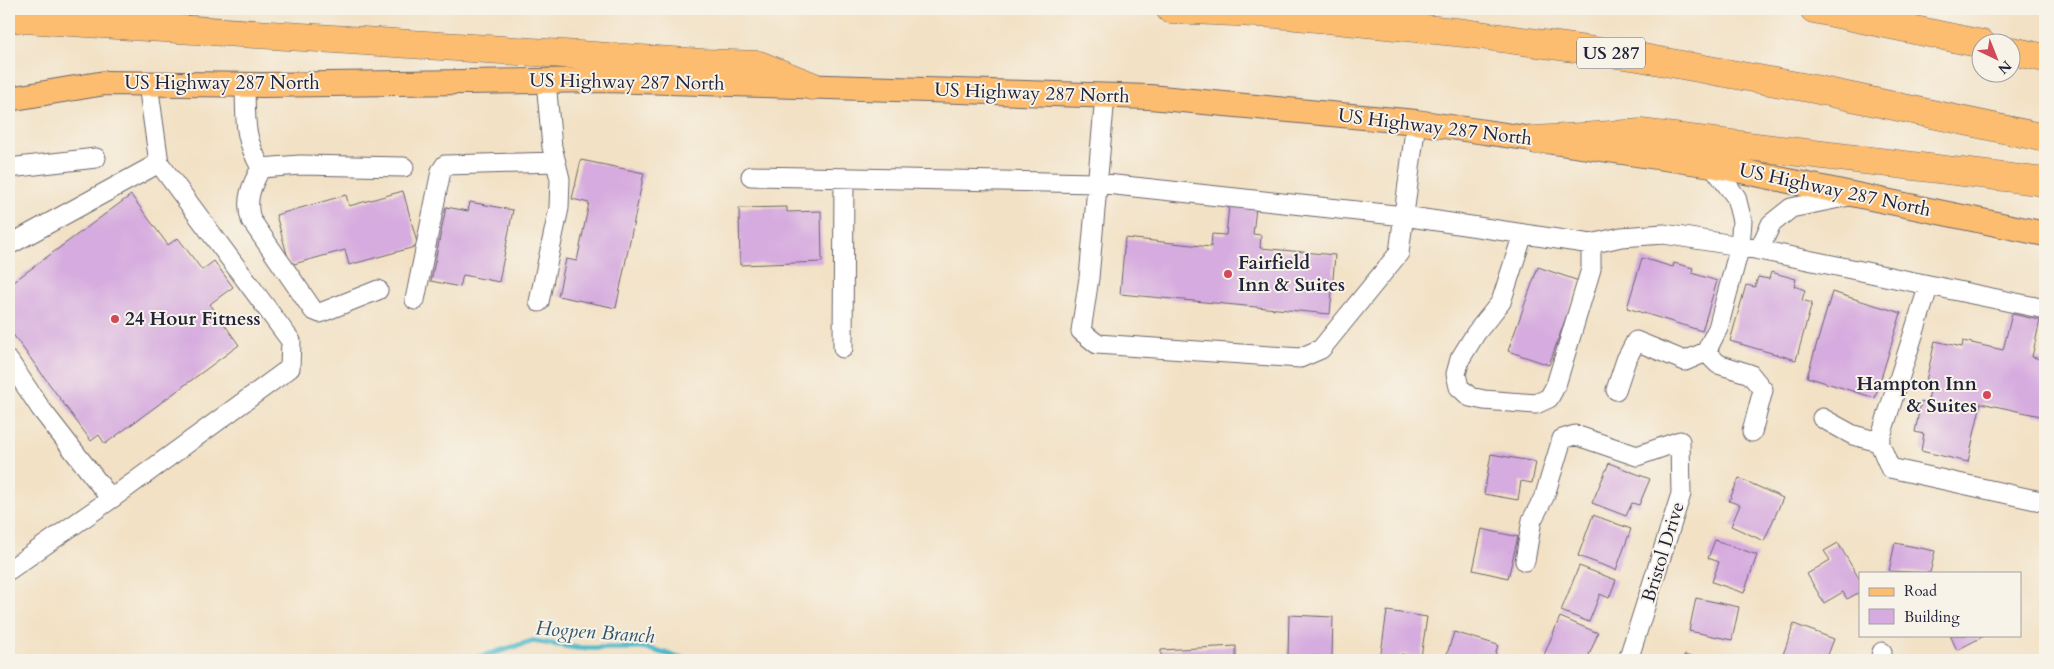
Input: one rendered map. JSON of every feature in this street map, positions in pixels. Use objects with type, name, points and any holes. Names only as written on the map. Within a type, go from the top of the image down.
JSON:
[{"type":"highway","name":"US 287","points":[[1170,9],[1277,14],[1465,33],[1638,57],[1814,89],[2045,138]]},
{"type":"highway","points":[[1814,9],[1972,42]]},
{"type":"highway","points":[[9,18],[703,63],[759,65],[812,86]]},
{"type":"highway","points":[[2022,53],[2045,58]]},
{"type":"highway","points":[[1536,140],[1641,133],[2045,182]]},
{"type":"main road","name":"US Highway 287 North","points":[[9,99],[105,83],[245,84],[546,80],[606,80],[1150,97],[1416,122],[1712,165],[2045,234]]},
{"type":"street","points":[[539,302],[559,208],[560,179],[552,147],[546,80]]},
{"type":"street","points":[[9,570],[111,499],[290,368],[291,341],[159,164],[148,84]]},
{"type":"street","points":[[245,84],[246,134],[251,150],[261,168]]},
{"type":"street","points":[[1105,96],[1088,278],[1081,331],[1097,344],[1300,358],[1321,349],[1399,253],[1416,122]]},
{"type":"street","points":[[9,168],[96,158]]},
{"type":"street","points":[[415,300],[441,171],[446,165],[556,162]]},
{"type":"street","points":[[9,245],[159,164]]},
{"type":"street","points":[[261,168],[300,165],[404,167]]},
{"type":"street","points":[[1616,390],[1626,360],[1636,341],[1685,361],[1706,352],[1718,328],[1740,246],[1742,222],[1736,197],[1712,165]]},
{"type":"street","points":[[261,168],[251,185],[248,197],[248,210],[251,220],[313,310],[320,313],[378,290]]},
{"type":"street","points":[[751,176],[1097,183],[1404,216],[1591,244],[1621,237],[1664,234],[1740,246],[2045,309]]},
{"type":"street","points":[[843,348],[844,178]]},
{"type":"street","points":[[1759,250],[1771,224],[1790,208],[1856,195]]},
{"type":"street","points":[[1523,234],[1501,302],[1476,333],[1460,359],[1456,374],[1459,386],[1470,397],[1536,404],[1549,398],[1556,385],[1591,269],[1591,244]]},
{"type":"street","points":[[1930,285],[1880,442],[1890,468],[2045,502]]},
{"type":"street","points":[[1706,352],[1718,364],[1750,374],[1763,390],[1752,432]]},
{"type":"street","points":[[9,361],[41,409],[111,499]]},
{"type":"street","points":[[1822,418],[1853,435],[1880,442]]},
{"type":"street","name":"Bristol Drive","points":[[1525,562],[1532,520],[1544,495],[1562,439],[1575,435],[1637,456],[1680,441],[1681,494],[1628,660]]},
{"type":"building","points":[[581,160],[644,173],[616,308],[558,296],[566,259],[577,261],[589,203],[572,199]]},
{"type":"building","points":[[403,191],[418,246],[349,265],[345,250],[290,265],[276,215],[346,195],[349,206]]},
{"type":"building","name":"24 Hour Fitness","points":[[131,195],[168,245],[178,238],[202,270],[214,261],[233,287],[210,304],[239,345],[105,444],[99,435],[91,441],[9,329],[9,285]]},
{"type":"building","points":[[470,202],[513,210],[499,282],[463,275],[460,287],[431,281],[446,207],[468,211]]},
{"type":"building","name":"Fairfield Inn & Suites","points":[[1229,206],[1256,208],[1253,234],[1261,235],[1260,248],[1335,255],[1330,314],[1120,294],[1125,238],[1211,247],[1212,234],[1226,235]]},
{"type":"building","points":[[787,207],[787,212],[821,211],[822,262],[740,265],[739,208]]},
{"type":"building","points":[[1642,258],[1673,267],[1674,263],[1693,268],[1692,273],[1717,281],[1702,331],[1627,308]]},
{"type":"building","points":[[1538,267],[1579,281],[1549,365],[1508,351]]},
{"type":"building","points":[[1771,272],[1796,279],[1794,286],[1805,290],[1802,300],[1812,303],[1796,360],[1730,341],[1746,285],[1755,287],[1758,277],[1769,279]]},
{"type":"building","points":[[1832,292],[1901,313],[1875,398],[1807,377]]},
{"type":"building","name":"Hampton Inn & Suites","points":[[2012,314],[2040,320],[2032,357],[2045,360],[2045,417],[1981,403],[1968,462],[1921,451],[1924,434],[1915,432],[1921,402],[1927,404],[1931,387],[1925,385],[1935,341],[1962,347],[1963,341],[2003,350]]},
{"type":"building","points":[[1491,454],[1536,462],[1532,483],[1521,481],[1518,500],[1484,494]]},
{"type":"building","points":[[1609,463],[1650,479],[1639,505],[1632,503],[1626,516],[1592,503]]},
{"type":"building","points":[[1739,478],[1783,498],[1764,541],[1731,526],[1740,505],[1729,501]]},
{"type":"building","points":[[1593,515],[1631,529],[1616,570],[1578,556]]},
{"type":"building","points":[[1482,529],[1518,537],[1508,578],[1473,570]]},
{"type":"building","points":[[1715,540],[1757,555],[1744,593],[1712,582],[1719,562],[1708,558]]},
{"type":"building","points":[[1838,543],[1859,578],[1859,593],[1847,599],[1843,592],[1824,603],[1807,574],[1830,560],[1824,551]]},
{"type":"building","points":[[1895,543],[1935,551],[1930,572],[1889,571]]},
{"type":"building","points":[[1579,566],[1616,580],[1609,598],[1600,594],[1589,622],[1561,611]]},
{"type":"building","points":[[1696,598],[1739,607],[1732,640],[1689,631]]},
{"type":"building","points":[[1387,611],[1427,617],[1421,657],[1401,654],[1400,660],[1380,660]]},
{"type":"building","points":[[1289,615],[1333,617],[1332,657],[1288,655]]},
{"type":"building","points":[[1560,617],[1598,633],[1587,660],[1557,660],[1544,655]]},
{"type":"building","points":[[1794,624],[1834,639],[1826,660],[1781,660]]},
{"type":"building","points":[[1454,632],[1498,645],[1494,660],[1445,660]]},
{"type":"building","points":[[1950,636],[1984,636],[1957,650]]},
{"type":"building","points":[[1236,646],[1236,660],[1161,660],[1161,650]]},
{"type":"building","points":[[1685,655],[1698,660],[1682,660]]},
{"type":"waterway","name":"Hogpen Branch","points":[[470,660],[533,641],[578,648],[646,648],[689,660]]},
{"type":"place","name":"Fairfield Inn & Suites","points":[[1228,274]]},
{"type":"place","name":"24 Hour Fitness","points":[[115,319]]},
{"type":"place","name":"Hampton Inn & Suites","points":[[1987,395]]}]
